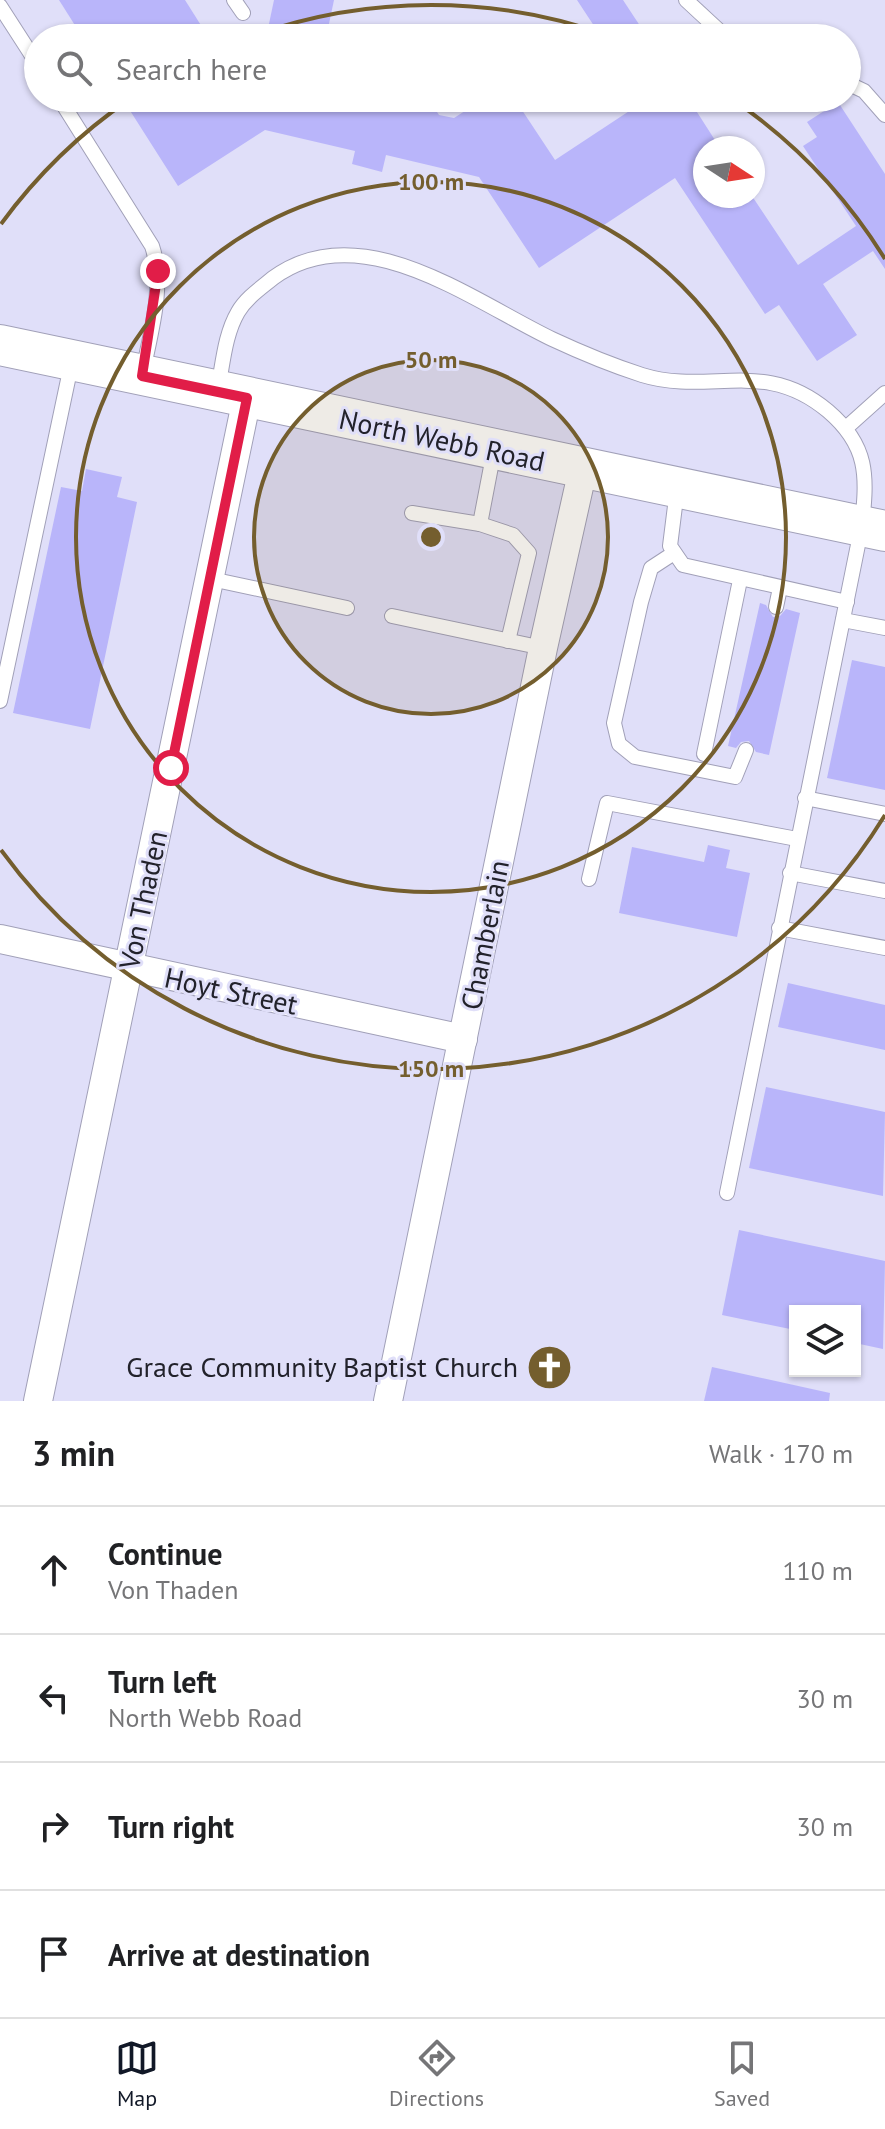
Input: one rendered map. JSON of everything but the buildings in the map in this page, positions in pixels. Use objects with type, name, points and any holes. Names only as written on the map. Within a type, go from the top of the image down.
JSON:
[{"type":"main road","name":"North Webb Road","points":[[0,345],[873,528]]},
{"type":"street","name":"Von Thaden","points":[[38,1401],[211,579],[232,395]]},
{"type":"street","name":"Chamberlain","points":[[388,1401],[543,648],[583,469]]},
{"type":"street","name":"Hoyt Street","points":[[0,939],[463,1039]]},
{"type":"lane","points":[[234,0],[243,13]]},
{"type":"lane","points":[[686,0],[712,24]]},
{"type":"lane","points":[[0,6],[24,43]]},
{"type":"lane","points":[[861,90],[885,115]]},
{"type":"lane","points":[[68,112],[152,246],[158,263],[154,313],[142,376]]},
{"type":"lane","points":[[232,395],[230,331],[239,310],[257,290],[298,262],[323,255],[346,255],[375,258],[429,277],[553,339],[647,376],[682,383],[745,379],[790,388],[812,398],[846,428],[858,445],[873,528],[843,620],[727,1193]]},
{"type":"lane","points":[[0,701],[72,361]]},
{"type":"lane","points":[[846,428],[885,393]]},
{"type":"lane","points":[[480,524],[494,451]]},
{"type":"lane","points":[[678,488],[670,546],[683,565],[847,602]]},
{"type":"lane","points":[[412,513],[480,524],[513,535],[529,553],[508,641]]},
{"type":"lane","points":[[674,553],[651,568],[641,602],[614,723],[619,744],[635,757],[735,777],[746,750]]},
{"type":"lane","points":[[211,579],[347,608]]},
{"type":"lane","points":[[704,754],[740,580]]},
{"type":"lane","points":[[776,607],[780,588]]},
{"type":"lane","points":[[392,616],[543,648]]},
{"type":"lane","points":[[843,620],[885,628]]},
{"type":"lane","points":[[805,798],[885,814]]},
{"type":"lane","points":[[589,879],[607,803],[797,839]]},
{"type":"lane","points":[[790,873],[885,891]]},
{"type":"lane","points":[[779,928],[885,948]]},
{"type":"place","name":"Grace Community Baptist Church","points":[[549,1367]]},
{"type":"route","points":[[158,271],[142,376],[247,398],[171,768]]}]
